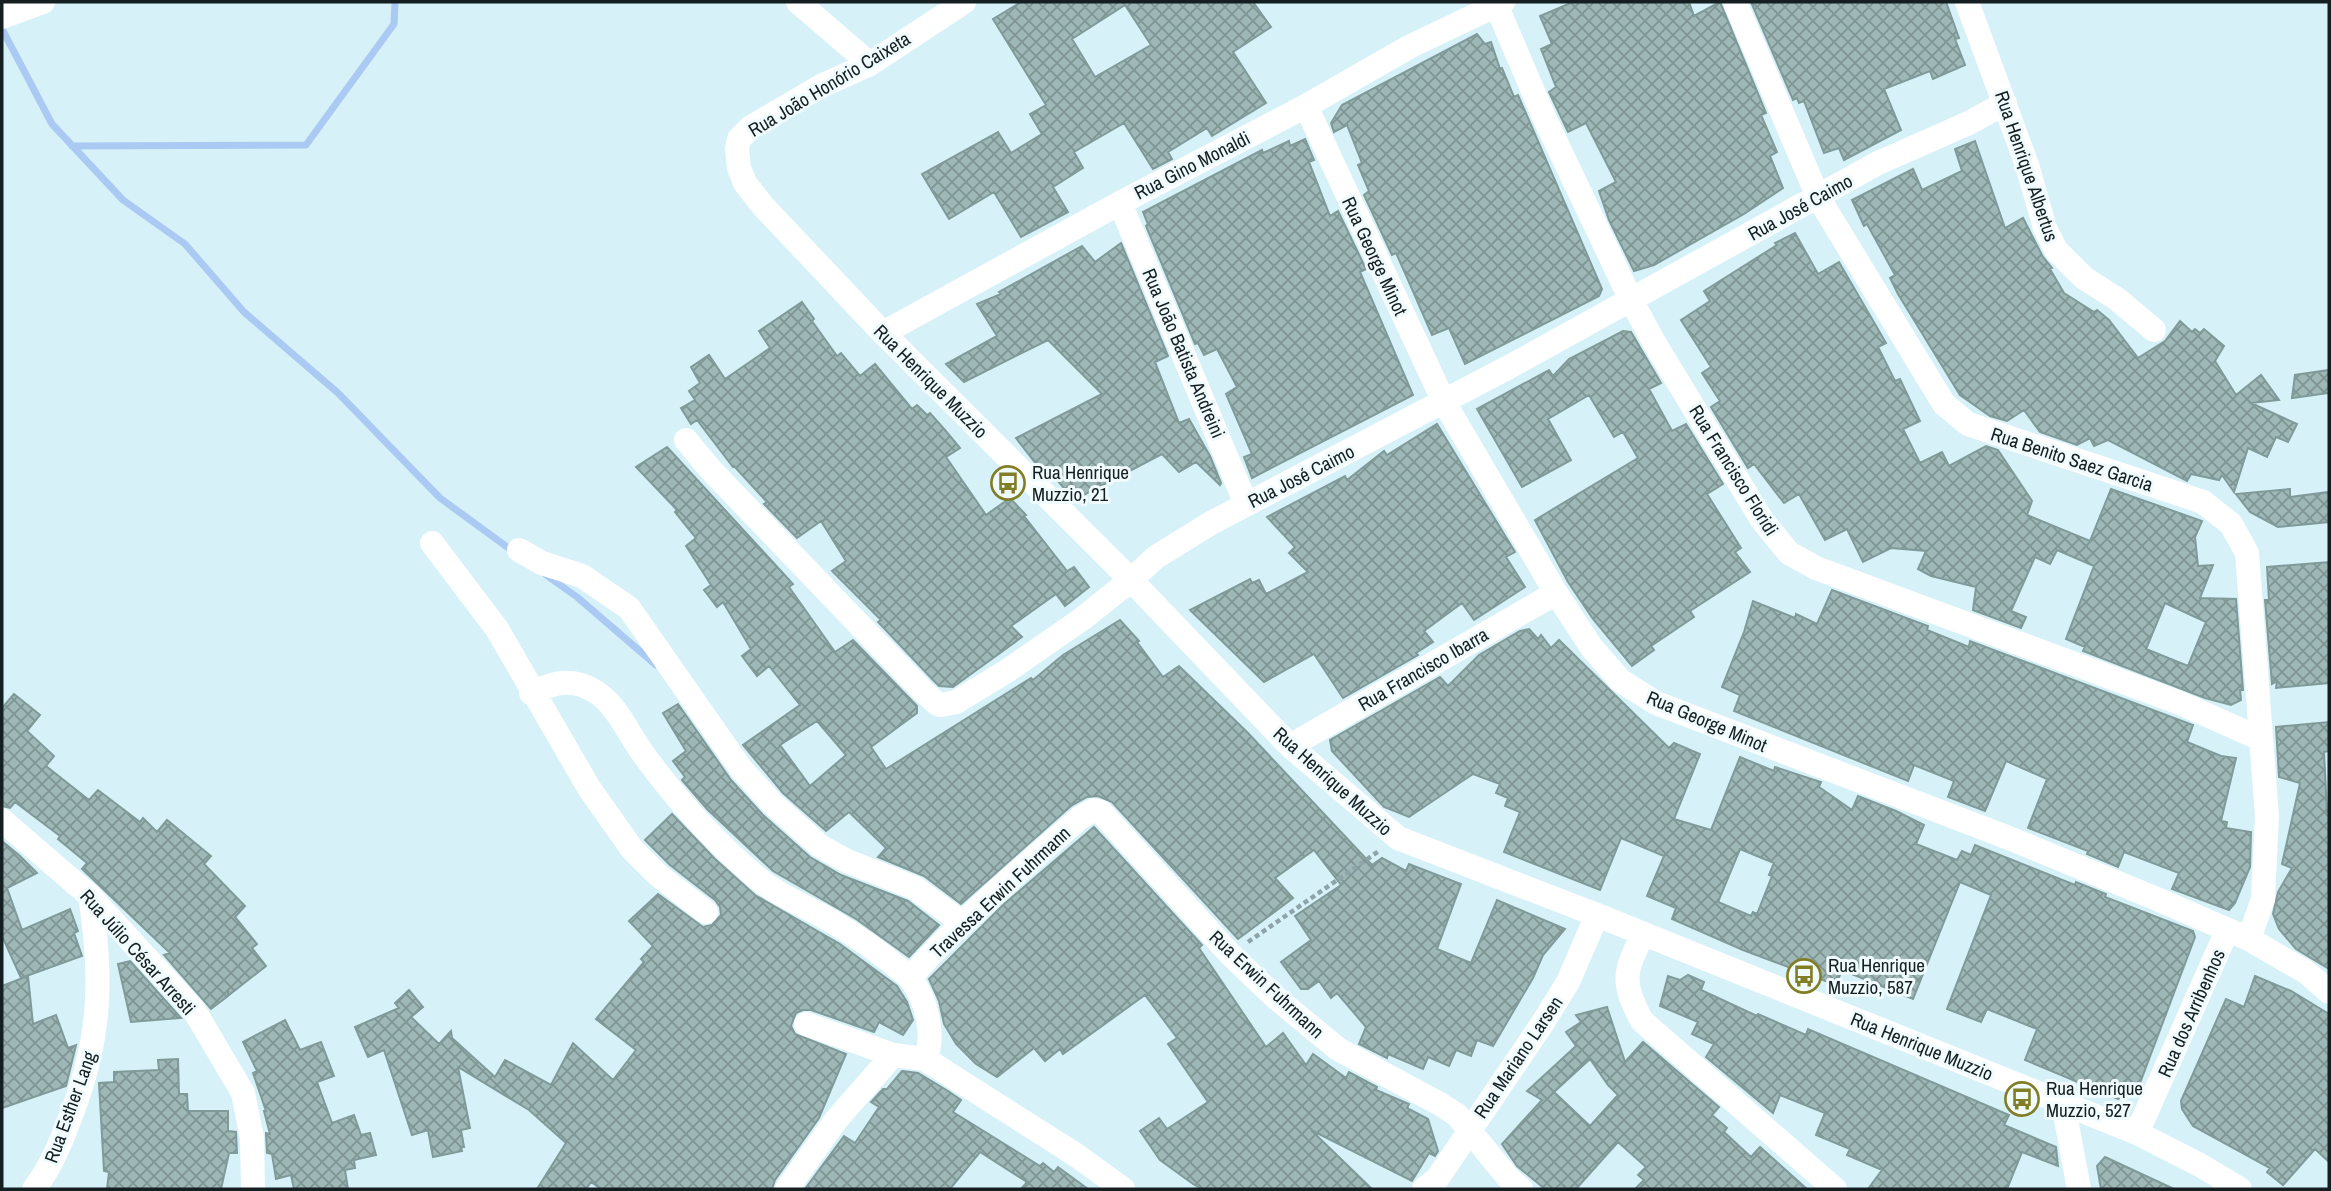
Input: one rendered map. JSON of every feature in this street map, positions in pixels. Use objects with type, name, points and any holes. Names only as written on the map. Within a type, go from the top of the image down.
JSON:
[{"type":"street","points":[[6,15],[43,2]]},
{"type":"street","points":[[798,2],[870,64]]},
{"type":"street","name":"Rua Benito Saez Garcia","points":[[1735,2],[1818,197],[1944,404],[1968,424],[2203,502],[2231,524],[2247,553],[2267,816],[2263,899],[2238,935]]},
{"type":"street","name":"Rua Henrique Albertus","points":[[1968,2],[2006,103],[2045,228],[2056,250],[2084,278],[2117,299],[2154,330]]},
{"type":"street","name":"Rua João Honório Caixeta","points":[[737,149],[739,139],[751,127],[821,86],[870,64],[959,3]]},
{"type":"street","name":"Rua Gino Monaldi","points":[[883,333],[1120,203],[1306,106],[1409,47],[1499,3]]},
{"type":"street","name":"Rua Francisco Floridi","points":[[1499,3],[1544,117],[1631,300],[1762,520],[1789,553],[1816,568],[2180,703],[2261,739]]},
{"type":"street","name":"Rua José Caimo","points":[[686,440],[710,469],[923,691],[941,705],[956,702],[1007,671],[1082,619],[1156,556],[1246,504],[1444,402],[1878,163],[1969,123],[2006,103]]},
{"type":"street","name":"Rua George Minot","points":[[1306,106],[1444,402],[1556,593],[1592,649],[1621,681],[1656,704],[2010,838],[2157,899],[2238,935],[2306,972],[2329,992]]},
{"type":"street","name":"Rua Henrique Muzzio","points":[[737,149],[739,168],[753,194],[883,333],[1131,580],[1290,746],[1398,838],[1597,915],[2137,1133],[2240,1189]]},
{"type":"street","name":"Rua João Batista Andreini","points":[[1120,203],[1246,504]]},
{"type":"street","points":[[432,543],[497,629],[531,693],[589,788],[632,849],[658,875],[706,912]]},
{"type":"street","points":[[519,550],[542,563],[582,576],[629,608],[742,770],[773,804],[820,846],[847,861],[915,888],[961,922]]},
{"type":"street","name":"Rua Francisco Ibarra","points":[[1290,746],[1556,593]]},
{"type":"street","points":[[531,693],[554,683],[577,682],[599,694],[610,703],[643,755],[663,779],[712,836],[748,870],[778,893],[832,921],[910,978],[925,1009],[930,1047],[925,1059]]},
{"type":"street","name":"Travessa Erwin Fuhrmann","points":[[910,978],[961,922],[1081,817],[1094,810]]},
{"type":"street","name":"Rua Erwin Fuhrmann","points":[[1094,810],[1101,812],[1230,954],[1276,998],[1338,1049],[1457,1115],[1468,1131],[1521,1189]]},
{"type":"street","name":"Rua Júlio César Arresti","points":[[2,820],[90,896],[194,1010],[243,1093],[252,1138],[253,1189]]},
{"type":"street","name":"Rua Esther Lang","points":[[34,1189],[49,1170],[84,1079],[93,1047],[98,998],[97,941],[90,896]]},
{"type":"street","name":"Rua Mariano Larsen","points":[[1424,1189],[1437,1179],[1542,1024],[1568,982],[1597,915]]},
{"type":"street","points":[[1643,934],[1627,967],[1629,996],[1642,1021],[1835,1189]]},
{"type":"street","name":"Rua dos Arribenhos","points":[[2137,1133],[2238,935]]},
{"type":"street","points":[[806,1024],[894,1055],[925,1059],[1123,1189]]},
{"type":"street","points":[[788,1189],[836,1120],[894,1055]]},
{"type":"street","points":[[2063,1103],[2079,1189]]},
{"type":"path","points":[[1230,954],[1398,838]]},
{"type":"building","points":[[1021,2],[1253,2],[1271,27],[1233,52],[1266,103],[1212,136],[1207,128],[1168,152],[1172,159],[1153,169],[1124,123],[1074,152],[1083,168],[1053,187],[1068,212],[1021,237],[994,192],[949,219],[922,174],[998,132],[1011,153],[1042,134],[1030,114],[1046,105],[993,19]],"holes":[[[1125,5],[1151,45],[1095,77],[1072,39]]]},
{"type":"building","points":[[1573,2],[1689,2],[1694,16],[1720,2],[1766,113],[1761,115],[1777,152],[1770,156],[1783,188],[1744,214],[1654,265],[1634,271],[1609,220],[1599,191],[1616,182],[1586,123],[1568,132],[1549,92],[1556,87],[1541,49],[1552,44],[1540,16]]},
{"type":"building","points":[[1751,2],[1946,2],[1965,65],[1933,79],[1930,71],[1884,89],[1901,130],[1844,160],[1839,148],[1824,153],[1804,101],[1799,103],[1797,98],[1793,100]]},
{"type":"building","points":[[1477,34],[1485,44],[1491,42],[1500,69],[1502,68],[1514,97],[1518,95],[1602,289],[1599,296],[1465,364],[1449,328],[1432,335],[1396,253],[1392,255],[1364,195],[1369,191],[1358,165],[1362,163],[1347,125],[1334,132],[1331,123],[1342,105]]},
{"type":"building","points":[[1305,139],[1314,160],[1309,162],[1330,216],[1338,211],[1366,269],[1360,272],[1413,395],[1252,478],[1244,457],[1252,454],[1226,394],[1237,387],[1217,349],[1204,355],[1198,343],[1195,344],[1146,226],[1148,224],[1143,212],[1262,150],[1263,153],[1289,141],[1290,146]]},
{"type":"building","points":[[1975,141],[2005,228],[2023,218],[2064,293],[2094,312],[2097,310],[2109,320],[2138,358],[2165,341],[2180,321],[2192,332],[2195,329],[2200,333],[2204,329],[2224,346],[2215,361],[2236,395],[2261,375],[2279,400],[2251,403],[2297,424],[2288,442],[2276,437],[2267,457],[2248,448],[2234,492],[2222,475],[2219,480],[2191,474],[2187,481],[2108,440],[2094,446],[2090,438],[2077,445],[2040,432],[2024,410],[2007,421],[1990,416],[1960,395],[1898,294],[1890,278],[1895,275],[1867,224],[1864,226],[1852,200],[1913,169],[1922,190],[1962,171],[1955,149]]},
{"type":"building","points":[[1795,233],[1818,274],[1839,262],[1886,343],[1878,347],[1895,381],[1900,379],[1920,421],[1903,429],[1920,463],[1942,452],[1949,466],[1986,446],[1998,450],[2032,501],[2027,515],[2090,541],[2111,489],[2202,521],[2195,537],[2198,566],[2213,565],[2200,598],[2236,599],[2243,690],[2240,690],[2241,700],[2231,705],[2205,698],[2083,651],[2085,647],[2066,639],[2094,566],[2057,550],[2050,564],[2035,557],[2011,611],[2026,617],[2021,628],[1973,610],[1976,587],[1931,576],[1918,569],[1926,551],[1891,548],[1863,562],[1847,529],[1825,540],[1799,494],[1784,503],[1754,464],[1748,468],[1711,407],[1720,401],[1702,373],[1711,367],[1681,320],[1710,301],[1704,291],[1777,245],[1775,243]],"holes":[[[2165,603],[2206,622],[2188,666],[2146,649]]]},
{"type":"building","points":[[1121,243],[1168,356],[1155,362],[1179,423],[1189,419],[1210,456],[1220,485],[1196,462],[1179,472],[1162,454],[1074,500],[1047,468],[1042,471],[1016,438],[1102,394],[1048,340],[964,382],[946,364],[997,336],[977,304],[1001,294],[999,292],[1082,246],[1095,262]]},
{"type":"building","points":[[802,302],[837,356],[841,353],[860,376],[875,364],[912,409],[917,405],[927,415],[930,413],[945,430],[960,448],[946,457],[986,515],[1010,498],[1026,515],[1024,516],[1067,571],[1074,567],[1089,587],[1065,606],[1056,594],[1011,626],[1022,637],[953,687],[939,686],[878,622],[881,620],[832,571],[846,561],[821,521],[797,538],[764,504],[767,502],[733,467],[697,420],[691,424],[681,408],[695,400],[689,391],[700,383],[691,367],[709,355],[725,379],[770,348],[759,331]]},
{"type":"building","points":[[1623,331],[1631,332],[1661,383],[1649,389],[1672,431],[1686,424],[1723,484],[1707,494],[1741,548],[1735,552],[1750,572],[1690,611],[1694,617],[1651,646],[1654,650],[1632,666],[1593,619],[1568,582],[1535,520],[1638,458],[1623,432],[1614,437],[1589,395],[1548,419],[1571,460],[1522,487],[1477,409],[1549,370],[1553,376],[1569,359]]},
{"type":"building","points":[[2329,370],[2329,393],[2292,398],[2295,375]]},
{"type":"building","points":[[1437,424],[1515,552],[1506,557],[1525,587],[1474,620],[1462,603],[1424,631],[1433,642],[1416,653],[1418,655],[1343,698],[1314,654],[1264,682],[1190,610],[1250,579],[1252,583],[1259,580],[1266,594],[1308,572],[1289,553],[1295,547],[1267,517],[1345,476],[1347,480],[1384,451],[1387,455]]},
{"type":"building","points":[[667,447],[793,584],[789,587],[835,652],[853,640],[917,706],[917,713],[871,747],[886,769],[1031,678],[1033,680],[1063,655],[1120,620],[1139,641],[1137,642],[1163,677],[1179,666],[1248,733],[1372,865],[1382,858],[1406,871],[1409,864],[1461,884],[1437,949],[1471,963],[1497,900],[1565,929],[1543,955],[1533,978],[1493,1046],[1477,1040],[1471,1056],[1456,1050],[1449,1066],[1428,1057],[1423,1069],[1388,1054],[1387,1058],[1359,1044],[1366,1027],[1337,993],[1331,998],[1319,981],[1308,989],[1301,989],[1281,962],[1311,940],[1295,916],[1341,885],[1314,850],[1275,878],[1293,898],[1238,939],[1112,802],[1098,796],[1087,797],[1071,806],[961,904],[924,876],[878,857],[886,848],[849,812],[826,831],[783,793],[743,745],[800,705],[769,666],[757,676],[742,656],[751,649],[723,602],[717,607],[704,590],[711,585],[686,546],[696,538],[675,512],[677,510],[636,467]],"holes":[[[817,721],[846,755],[810,786],[780,745]]]},
{"type":"building","points":[[2290,489],[2290,497],[2329,492],[2329,522],[2278,527],[2250,512],[2236,494]]},
{"type":"building","points":[[2329,562],[2329,683],[2276,688],[2277,681],[2272,684],[2265,600],[2269,600],[2267,567]]},
{"type":"building","points":[[1832,590],[1928,626],[1927,630],[1969,647],[1970,641],[2193,725],[2187,742],[2221,756],[2236,758],[2221,821],[2227,822],[2226,828],[2251,832],[2250,867],[2235,903],[2229,910],[2172,889],[2179,873],[2124,852],[2118,867],[2087,854],[2088,851],[2028,828],[2047,779],[2006,761],[1985,811],[1948,797],[1954,781],[1914,765],[1908,781],[1734,711],[1740,695],[1722,687],[1753,601],[1795,618],[1796,614],[1817,624]]},
{"type":"building","points":[[1529,629],[1538,639],[1541,635],[1551,648],[1559,640],[1669,748],[1674,743],[1700,754],[1674,819],[1711,830],[1740,757],[1774,771],[1775,767],[1821,782],[1819,787],[1852,810],[1858,796],[1896,811],[1924,825],[1916,844],[1957,860],[1962,851],[1971,855],[1975,845],[2075,885],[2076,882],[2106,894],[2105,897],[2193,931],[2195,937],[2137,1091],[2118,1099],[2025,1060],[2037,1029],[1987,1009],[1981,1022],[1947,1009],[1991,895],[1960,882],[1913,999],[1842,970],[1836,985],[1743,950],[1672,919],[1676,908],[1647,896],[1664,856],[1621,838],[1600,890],[1504,852],[1520,812],[1505,806],[1508,798],[1496,793],[1500,784],[1473,774],[1409,817],[1384,807],[1332,751],[1330,740],[1440,677],[1448,686],[1479,655],[1520,631]],"holes":[[[1740,849],[1774,863],[1769,875],[1772,876],[1757,914],[1753,912],[1751,916],[1718,902]]]},
{"type":"building","points":[[14,694],[40,715],[27,731],[54,756],[46,766],[89,800],[98,790],[140,822],[143,818],[157,832],[167,820],[211,856],[204,864],[245,906],[235,917],[257,944],[252,948],[266,966],[229,995],[228,991],[228,996],[211,1009],[164,955],[170,953],[82,869],[87,863],[58,839],[60,836],[15,802],[10,808],[2,806],[2,708]]},
{"type":"building","points":[[678,704],[731,780],[763,815],[810,857],[841,875],[908,901],[939,925],[909,957],[856,919],[773,871],[707,809],[682,780],[685,777],[673,761],[686,751],[663,713]]},
{"type":"building","points":[[2329,722],[2329,751],[2324,752],[2329,812],[2329,969],[2296,949],[2279,929],[2273,914],[2278,892],[2292,868],[2282,864],[2300,783],[2279,777],[2276,727]]},
{"type":"building","points":[[672,814],[715,859],[755,895],[840,944],[897,986],[907,1002],[913,1020],[903,1035],[879,1022],[874,1032],[811,1010],[796,1013],[791,1026],[795,1034],[846,1054],[819,1118],[775,1180],[772,1189],[601,1189],[591,1182],[586,1189],[537,1189],[566,1143],[529,1110],[458,1067],[470,1128],[461,1130],[464,1147],[461,1147],[462,1151],[433,1157],[428,1130],[412,1135],[384,1050],[368,1057],[355,1027],[399,1008],[395,1003],[409,990],[423,1007],[411,1017],[439,1044],[451,1031],[452,1038],[495,1077],[505,1060],[551,1085],[573,1043],[613,1080],[636,1050],[596,1019],[644,962],[641,959],[653,946],[629,921],[658,894],[703,927],[712,925],[721,915],[715,900],[670,865],[645,840]]},
{"type":"building","points":[[1094,827],[1202,945],[1199,948],[1266,1047],[1283,1033],[1306,1065],[1313,1054],[1346,1078],[1349,1072],[1377,1087],[1376,1090],[1409,1104],[1407,1108],[1428,1119],[1438,1151],[1435,1156],[1429,1153],[1412,1181],[1311,1130],[1372,1189],[1202,1189],[1193,1184],[1160,1160],[1140,1131],[1159,1118],[1167,1129],[1208,1102],[1168,1044],[1177,1038],[1145,995],[1063,1054],[1060,1049],[1045,1061],[1034,1048],[997,1077],[976,1064],[956,1044],[944,1024],[939,1001],[929,979],[1003,905]]},
{"type":"building","points":[[2,841],[37,873],[7,888],[22,930],[70,909],[78,931],[74,933],[82,956],[21,978],[2,936]]},
{"type":"building","points":[[130,961],[181,1018],[131,1022],[118,964]]},
{"type":"building","points":[[1688,975],[1704,982],[1701,990],[1757,1016],[1758,1014],[1806,1035],[1808,1029],[2009,1115],[2004,1125],[2056,1147],[2058,1166],[2022,1152],[2007,1189],[1868,1189],[1882,1170],[1847,1155],[1850,1149],[1816,1135],[1825,1113],[1780,1095],[1773,1113],[1706,1057],[1714,1044],[1692,1034],[1698,1022],[1660,1006],[1668,976],[1680,980]]},
{"type":"building","points":[[28,976],[33,1024],[56,1015],[68,1048],[76,1045],[66,1086],[2,1108],[2,986]]},
{"type":"building","points":[[2255,976],[2291,991],[2329,1014],[2329,1162],[2315,1149],[2283,1185],[2267,1172],[2270,1168],[2193,1126],[2182,1109],[2181,1101],[2226,999],[2244,1007]]},
{"type":"building","points":[[1607,1007],[1625,1062],[1643,1042],[1719,1107],[1712,1115],[1727,1128],[1724,1132],[1751,1157],[1760,1147],[1807,1189],[1635,1189],[1644,1180],[1638,1175],[1646,1167],[1618,1142],[1576,1189],[1545,1189],[1517,1166],[1502,1144],[1542,1100],[1527,1091],[1576,1046],[1566,1032],[1581,1022],[1576,1015]],"holes":[[[1590,1059],[1618,1095],[1590,1126],[1554,1092]]]},
{"type":"building","points":[[285,1020],[300,1050],[321,1042],[334,1076],[317,1082],[332,1123],[354,1115],[361,1135],[370,1133],[376,1155],[354,1160],[355,1168],[345,1170],[348,1189],[294,1189],[291,1175],[276,1179],[272,1154],[267,1153],[266,1133],[270,1134],[266,1111],[253,1073],[257,1071],[243,1042]]},
{"type":"building","points":[[178,1059],[179,1094],[187,1094],[188,1111],[228,1111],[228,1131],[236,1132],[237,1153],[229,1153],[221,1189],[107,1189],[109,1172],[104,1171],[99,1083],[114,1082],[114,1072],[159,1070],[158,1060]]},
{"type":"building","points":[[902,1071],[918,1073],[948,1091],[961,1100],[953,1112],[1040,1166],[1043,1163],[1054,1172],[1058,1167],[1088,1189],[1021,1189],[1027,1182],[980,1152],[950,1189],[805,1189],[844,1136],[855,1143],[879,1107],[871,1102],[883,1089],[887,1089]]},
{"type":"building","points":[[2105,1157],[2174,1189],[2101,1189],[2097,1166]]},
{"type":"waterway","points":[[72,146],[306,145],[394,24],[395,2]]},
{"type":"waterway","points":[[2,29],[52,124],[123,200],[185,244],[244,312],[338,393],[440,498],[514,552]]},
{"type":"waterway","points":[[546,575],[577,597],[656,665]]},
{"type":"place","name":"Rua Henrique Muzzio, 21","points":[[1008,483]]},
{"type":"place","name":"Rua Henrique Muzzio, 587","points":[[1804,976]]},
{"type":"place","name":"Rua Henrique Muzzio, 527","points":[[2022,1099]]}]
